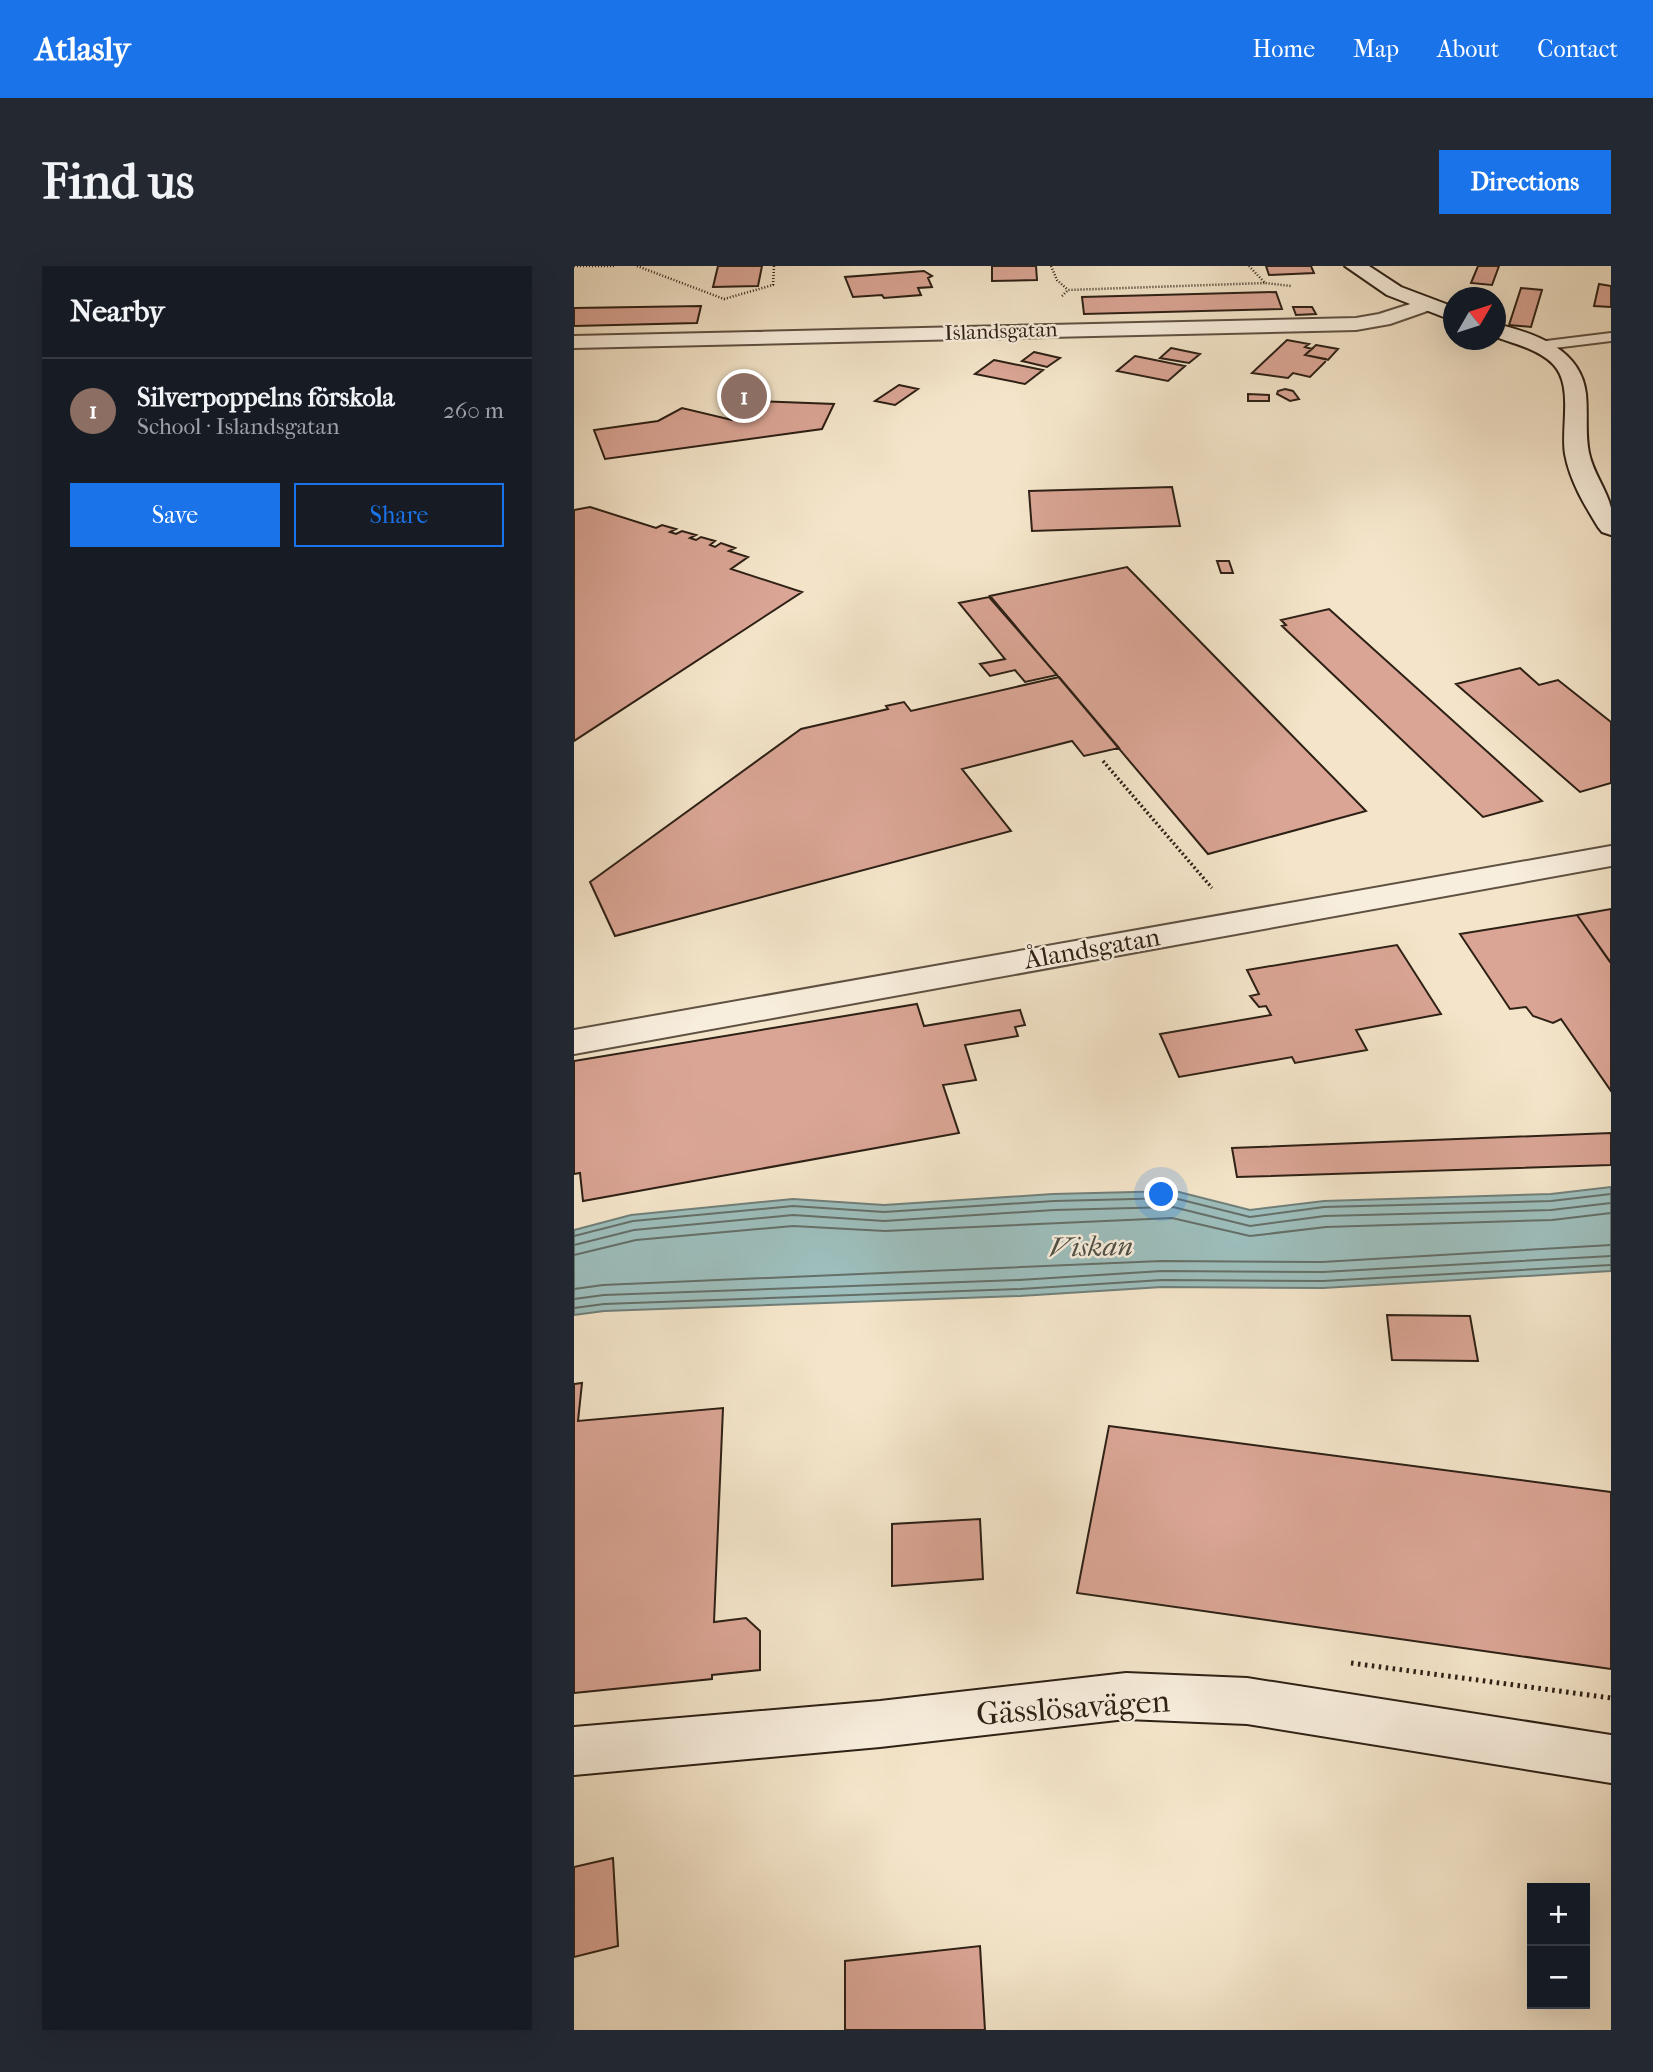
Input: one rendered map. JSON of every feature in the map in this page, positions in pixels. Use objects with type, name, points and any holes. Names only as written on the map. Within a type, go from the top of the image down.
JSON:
[{"type":"street","points":[[1355,266],[1375,282],[1443,311]]},
{"type":"street","name":"Islandsgatan","points":[[574,342],[1356,324],[1383,320],[1426,305]]},
{"type":"street","points":[[1506,334],[1538,346],[1567,368],[1573,388],[1576,453],[1590,495],[1611,527]]},
{"type":"street","name":"Ålandsgatan","points":[[574,1042],[1611,856]]},
{"type":"street","name":"Gässlösavägen","points":[[574,1751],[880,1724],[1126,1696],[1247,1701],[1611,1759]]},
{"type":"lane","points":[[1538,346],[1611,337]]},
{"type":"path","points":[[574,266],[616,266]]},
{"type":"path","points":[[637,266],[724,299],[774,285],[775,266]]},
{"type":"path","points":[[1051,266],[1057,280],[1068,290]]},
{"type":"path","points":[[1249,266],[1265,283]]},
{"type":"path","points":[[1070,329],[1059,299],[1068,290],[1265,283],[1291,286]]},
{"type":"path","points":[[1103,761],[1240,921]]},
{"type":"water","name":"Viskan","points":[[1611,1187],[1611,1271],[1323,1288],[1162,1287],[1020,1296],[604,1311],[574,1315],[574,1230],[631,1215],[793,1199],[884,1205],[1053,1194],[1175,1191],[1250,1210],[1324,1201],[1551,1194]]},
{"type":"building","points":[[718,266],[762,266],[758,286],[713,287]]},
{"type":"building","points":[[992,266],[1036,266],[1037,280],[992,281]]},
{"type":"building","points":[[1266,266],[1311,266],[1314,273],[1269,275]]},
{"type":"building","points":[[1478,266],[1499,266],[1492,285],[1471,283]]},
{"type":"building","points":[[924,271],[932,276],[928,278],[932,287],[918,288],[921,295],[884,298],[882,295],[853,297],[845,277]]},
{"type":"building","points":[[1599,284],[1611,286],[1611,307],[1594,306]]},
{"type":"building","points":[[1521,288],[1542,290],[1531,327],[1509,325]]},
{"type":"building","points":[[1276,292],[1282,309],[1084,314],[1082,297]]},
{"type":"building","points":[[701,306],[697,323],[574,326],[574,308]]},
{"type":"building","points":[[1293,307],[1312,307],[1316,314],[1296,315]]},
{"type":"building","points":[[1287,340],[1309,344],[1305,347],[1312,349],[1305,355],[1326,359],[1325,362],[1310,377],[1293,373],[1288,378],[1252,373]]},
{"type":"building","points":[[1316,345],[1338,349],[1328,360],[1305,355]]},
{"type":"building","points":[[1171,348],[1200,354],[1189,363],[1160,358]]},
{"type":"building","points":[[1034,352],[1060,358],[1047,367],[1022,361]]},
{"type":"building","points":[[1135,356],[1185,366],[1168,381],[1117,371]]},
{"type":"building","points":[[994,360],[1043,370],[1025,384],[975,374]]},
{"type":"building","points":[[899,385],[918,389],[895,405],[875,401]]},
{"type":"building","points":[[1285,389],[1293,391],[1299,399],[1290,401],[1277,394]]},
{"type":"building","points":[[1248,394],[1269,395],[1269,401],[1248,401]]},
{"type":"building","points":[[753,401],[834,404],[822,429],[605,459],[594,430],[658,421],[682,408],[732,420],[746,412]]},
{"type":"building","points":[[1172,487],[1180,526],[1032,531],[1029,491]]},
{"type":"building","points":[[590,507],[656,528],[662,525],[676,529],[670,532],[676,534],[682,531],[696,535],[690,538],[696,540],[701,537],[715,541],[710,545],[715,547],[721,543],[735,548],[729,551],[748,557],[731,569],[802,592],[574,741],[574,510]]},
{"type":"building","points":[[1217,561],[1229,561],[1233,573],[1221,573]]},
{"type":"building","points":[[1127,567],[1366,811],[1208,854],[990,596]]},
{"type":"building","points":[[989,597],[1057,675],[1025,682],[1015,670],[990,676],[980,664],[1005,659],[959,603]]},
{"type":"building","points":[[1329,609],[1542,801],[1483,817],[1282,626],[1286,625],[1281,620]]},
{"type":"building","points":[[1520,668],[1539,685],[1558,680],[1611,722],[1611,783],[1580,792],[1456,684]]},
{"type":"building","points":[[1059,677],[1119,748],[1084,756],[1072,741],[962,769],[1011,831],[615,936],[590,882],[801,729],[888,709],[886,706],[904,702],[911,711]]},
{"type":"building","points":[[1611,909],[1611,962],[1610,962],[1577,915]]},
{"type":"building","points":[[1577,915],[1611,963],[1611,1091],[1561,1019],[1553,1023],[1533,1016],[1526,1007],[1510,1009],[1460,934]]},
{"type":"building","points":[[1397,945],[1441,1014],[1356,1030],[1367,1050],[1295,1063],[1292,1057],[1179,1077],[1160,1034],[1271,1015],[1266,1006],[1259,1007],[1250,996],[1259,994],[1247,970]]},
{"type":"building","points":[[917,1004],[924,1026],[1020,1010],[1025,1025],[1015,1027],[1018,1036],[965,1045],[976,1080],[943,1085],[959,1133],[583,1201],[580,1173],[574,1174],[574,1061]]},
{"type":"building","points":[[1611,1133],[1611,1165],[1237,1177],[1232,1148]]},
{"type":"building","points":[[1387,1315],[1470,1316],[1478,1361],[1392,1360]]},
{"type":"building","points":[[582,1383],[578,1421],[723,1408],[714,1622],[746,1618],[760,1631],[760,1670],[712,1675],[712,1679],[574,1693],[574,1384]]},
{"type":"building","points":[[1109,1426],[1611,1492],[1611,1669],[1077,1593]]},
{"type":"building","points":[[980,1519],[983,1579],[892,1586],[892,1524]]},
{"type":"building","points":[[613,1858],[618,1946],[574,1957],[574,1867]]},
{"type":"building","points":[[980,1946],[985,2030],[845,2030],[845,1961]]},
{"type":"place","name":"Silverpoppelns förskola","points":[[744,396]]}]
